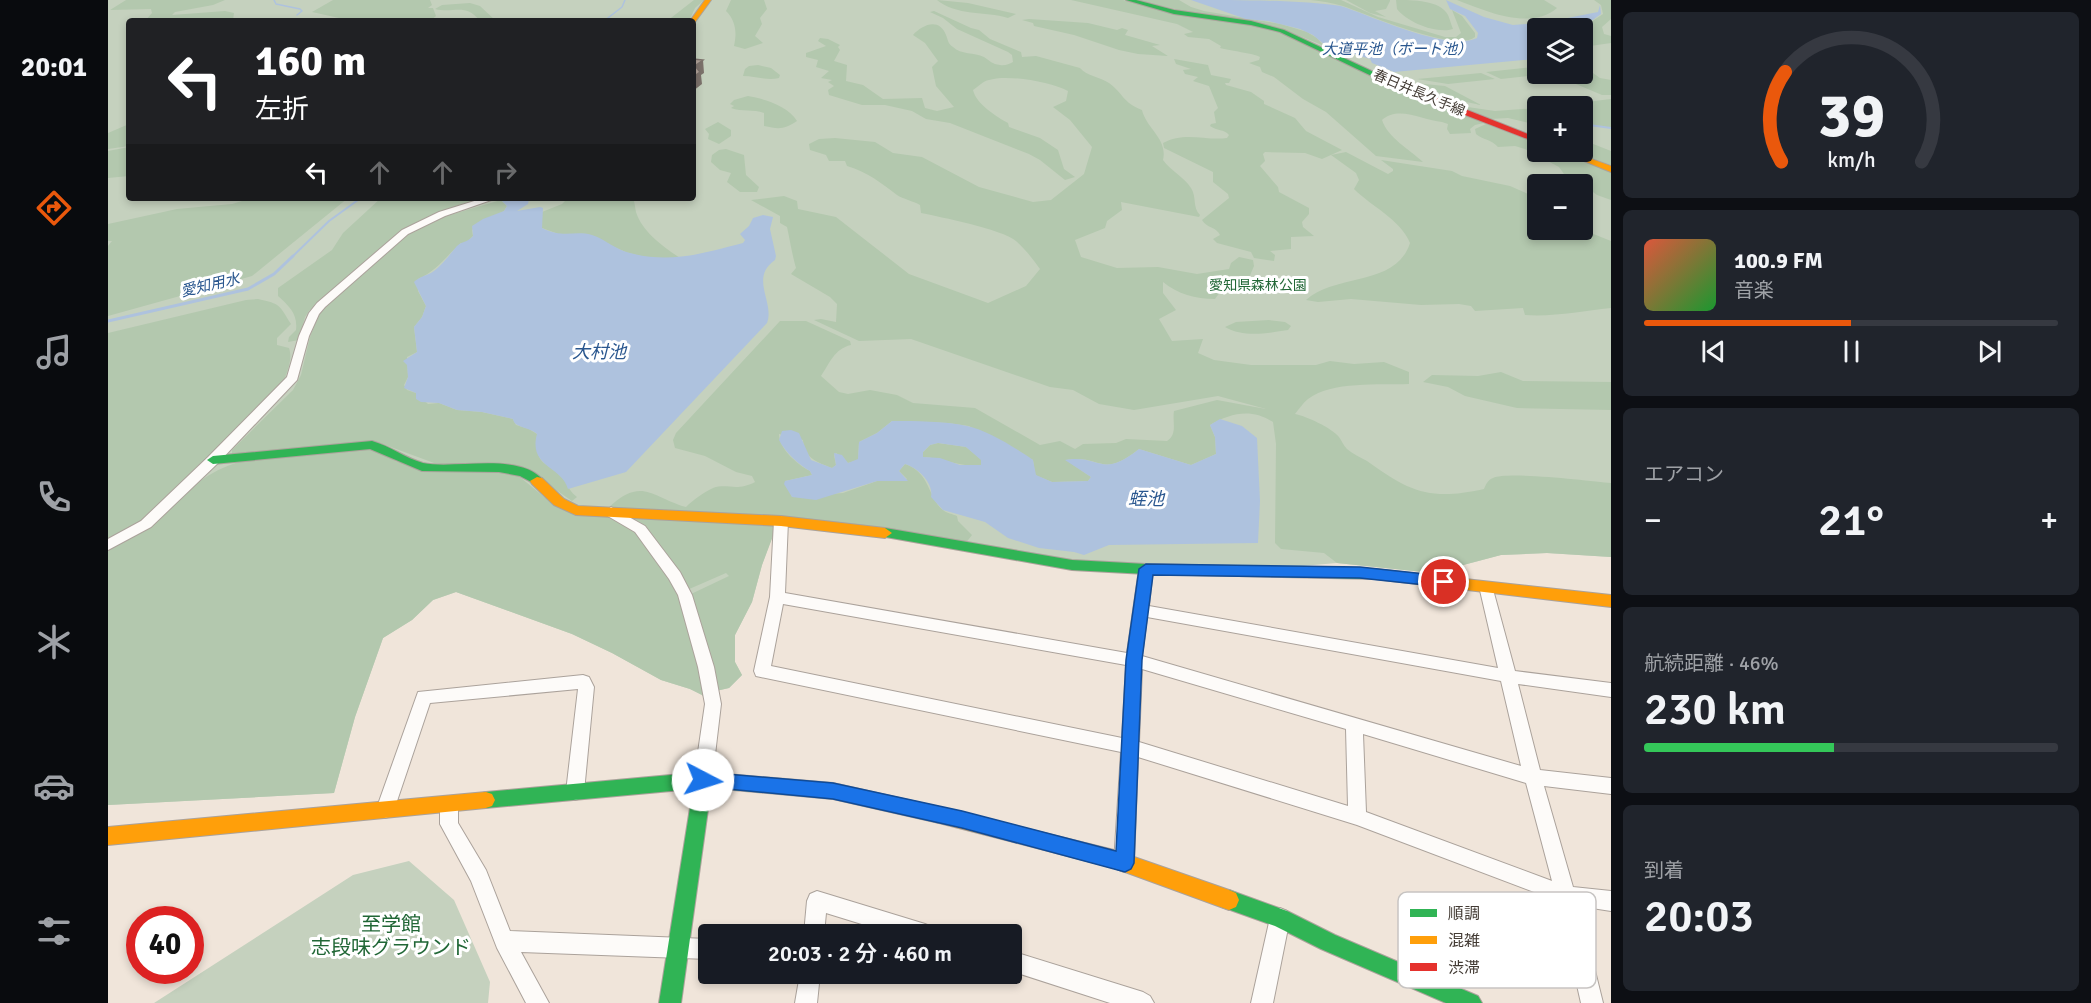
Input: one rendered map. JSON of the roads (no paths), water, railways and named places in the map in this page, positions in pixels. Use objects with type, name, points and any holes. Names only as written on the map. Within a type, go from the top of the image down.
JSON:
[{"type":"street","points":[[695,18],[708,0]]},
{"type":"street","name":"春日井長久手線","points":[[1129,0],[1174,12],[1251,23],[1282,31],[1416,94],[1527,137]]},
{"type":"street","points":[[1593,162],[1611,168]]},
{"type":"street","points":[[108,545],[146,524],[213,460],[293,378],[304,336],[314,313],[321,305],[405,232],[442,214],[483,201]]},
{"type":"street","points":[[213,460],[372,445],[385,449],[397,458],[414,465],[446,469],[490,466],[522,472],[530,475],[549,496],[565,507],[576,510],[781,520],[874,531],[1072,566],[1360,572],[1611,601]]},
{"type":"street","points":[[610,512],[640,529],[675,576],[685,595],[706,666],[713,704],[670,1003]]},
{"type":"street","points":[[781,520],[777,597],[762,671],[1130,747],[1357,817],[1558,892]]},
{"type":"street","points":[[1125,863],[1134,660],[1146,569]]},
{"type":"street","points":[[1486,586],[1533,777],[1565,892]]},
{"type":"street","points":[[777,597],[1134,660],[1533,777],[1611,786]]},
{"type":"street","points":[[1141,610],[1507,676],[1611,690]]},
{"type":"street","points":[[386,810],[424,698],[583,682],[586,687],[575,792]]},
{"type":"street","points":[[1354,725],[1357,817]]},
{"type":"street","points":[[108,836],[703,780],[833,791],[962,820],[1125,863],[1280,918],[1328,942],[1398,972]]},
{"type":"street","points":[[449,805],[449,824],[479,876],[504,941],[538,1003]]},
{"type":"street","points":[[1596,899],[1611,901]]},
{"type":"street","points":[[815,924],[817,901],[892,924]]},
{"type":"street","points":[[1262,1003],[1280,918]]},
{"type":"street","points":[[504,941],[698,948]]},
{"type":"street","points":[[1022,965],[1143,1003]]},
{"type":"street","points":[[806,1003],[809,984]]},
{"type":"street","points":[[1436,988],[1471,1003]]},
{"type":"street","points":[[1588,988],[1592,1003]]},
{"type":"water","name":"大道平池（ボート池）","points":[[1191,0],[1287,1],[1341,6],[1429,37],[1464,41],[1477,38],[1478,33],[1465,16],[1450,9],[1446,0],[1484,17],[1513,25],[1527,24],[1527,60],[1394,72],[1372,63],[1370,59],[1325,45],[1313,35],[1300,29],[1268,21],[1246,19]]},
{"type":"water","name":"大道平池（ボート池）","points":[[1600,5],[1601,14],[1593,20],[1567,18],[1598,12]]},
{"type":"water","name":"大村池","points":[[502,201],[529,201],[528,204],[517,211],[543,208],[542,228],[563,234],[592,235],[625,252],[660,257],[687,256],[743,243],[745,240],[740,234],[749,226],[753,218],[763,215],[773,217],[770,229],[776,256],[764,274],[763,282],[769,315],[767,323],[626,472],[568,489],[565,481],[541,460],[537,453],[537,434],[516,424],[513,419],[482,412],[457,410],[439,403],[421,402],[416,399],[416,393],[404,388],[408,377],[407,365],[403,361],[417,352],[414,327],[422,317],[426,306],[414,282],[435,270],[457,246],[471,238],[473,236],[472,226],[504,211],[507,206]]},
{"type":"water","name":"蛭池","points":[[1220,419],[1242,426],[1257,438],[1260,501],[1258,543],[1109,545],[1084,555],[1039,548],[1008,538],[985,522],[943,510],[931,497],[928,481],[915,469],[905,464],[899,471],[908,481],[877,481],[816,500],[792,497],[784,484],[785,481],[812,475],[789,454],[779,440],[782,431],[791,430],[799,433],[811,460],[832,468],[836,465],[834,453],[842,455],[848,463],[858,459],[859,442],[877,433],[892,421],[949,423],[975,428],[1001,440],[1033,460],[1036,475],[1052,482],[1088,481],[1091,477],[1065,460],[1086,460],[1108,465],[1126,458],[1139,449],[1191,465],[1216,454],[1215,437],[1210,425]],"holes":[[[938,443],[966,447],[981,460],[981,465],[960,465],[940,458],[923,457],[923,452],[930,445]]]},
{"type":"waterway","points":[[274,0],[276,4],[300,9],[302,11],[297,15]]},
{"type":"waterway","points":[[608,18],[622,7],[625,0]]},
{"type":"waterway","points":[[1593,126],[1611,128]]},
{"type":"waterway","name":"愛知用水","points":[[291,258],[329,221],[357,201]]},
{"type":"waterway","name":"愛知用水","points":[[108,321],[248,289],[274,274],[293,256]]},
{"type":"park label","name":"愛知県森林公園","points":[[1258,285]]},
{"type":"park label","name":"至学館 志段味グラウンド","points":[[391,936]]}]
